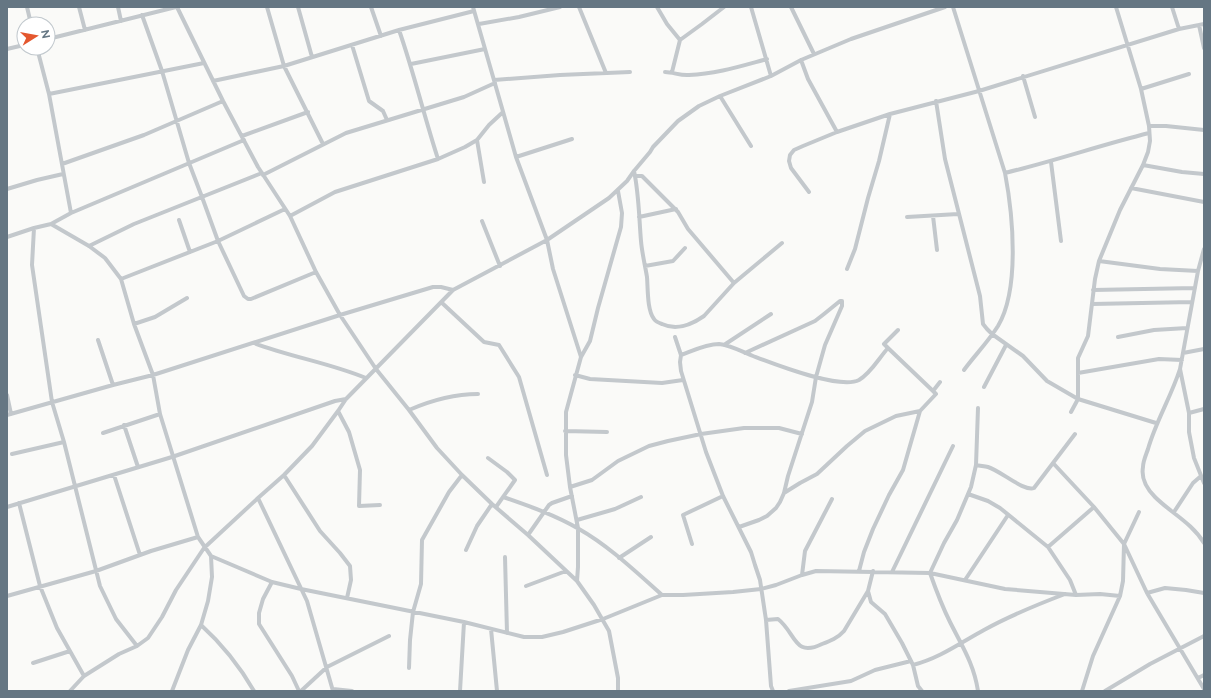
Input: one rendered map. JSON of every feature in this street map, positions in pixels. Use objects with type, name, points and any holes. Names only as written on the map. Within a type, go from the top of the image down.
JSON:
[{"type":"street","points":[[79,7],[85,30]]},
{"type":"street","points":[[118,7],[121,21]]},
{"type":"street","points":[[56,37],[176,7],[223,101],[263,174],[290,216],[316,272],[340,315],[376,368],[437,448],[462,475],[576,581],[603,619],[609,631],[618,678],[618,691]]},
{"type":"street","points":[[267,7],[284,66],[323,144]]},
{"type":"street","points":[[298,7],[312,57]]},
{"type":"street","points":[[372,7],[381,36]]},
{"type":"street","points":[[479,24],[519,17],[560,7]]},
{"type":"street","points":[[579,7],[606,73]]},
{"type":"street","points":[[657,7],[667,24],[680,40]]},
{"type":"street","points":[[672,72],[680,40],[724,7]]},
{"type":"street","points":[[751,7],[771,76]]},
{"type":"street","points":[[791,7],[814,54]]},
{"type":"street","points":[[70,691],[84,676],[113,658],[137,646],[148,638],[176,590],[204,548],[284,475],[312,446],[346,399],[453,290],[547,240],[618,191],[627,182],[653,147],[678,121],[699,106],[771,76],[801,60],[851,39],[945,7]]},
{"type":"street","points":[[952,7],[966,46],[978,91],[1005,173],[1009,191],[1012,231],[1011,288],[1005,308],[998,326],[964,370]]},
{"type":"street","points":[[1071,412],[1078,399],[1078,358],[1088,336],[1093,290],[1100,261],[1120,210],[1144,165],[1148,152],[1149,126],[1141,89],[1116,7]]},
{"type":"street","points":[[1172,7],[1178,29]]},
{"type":"street","points":[[213,81],[284,66],[399,30],[474,9],[516,157],[547,240],[553,269],[581,357]]},
{"type":"street","points":[[142,15],[162,71],[189,163],[218,241],[244,296],[248,299],[316,272]]},
{"type":"street","points":[[808,192],[791,168],[789,161],[790,154],[802,146],[837,132],[890,114],[978,91],[1178,29],[1202,25],[1204,48]]},
{"type":"street","points":[[399,30],[411,64],[422,109],[438,159]]},
{"type":"street","points":[[352,45],[369,101],[383,111],[387,120]]},
{"type":"street","points":[[411,64],[485,49]]},
{"type":"street","points":[[39,56],[49,94],[71,213]]},
{"type":"street","points":[[665,72],[672,72],[681,75],[705,74],[766,59]]},
{"type":"street","points":[[801,60],[825,112],[837,132]]},
{"type":"street","points":[[49,94],[204,63]]},
{"type":"street","points":[[89,246],[134,224],[263,174],[352,131],[464,97],[494,82],[630,72]]},
{"type":"street","points":[[1141,89],[1189,74]]},
{"type":"street","points":[[1023,76],[1035,117]]},
{"type":"street","points":[[720,96],[751,146]]},
{"type":"street","points":[[62,164],[144,135],[223,101]]},
{"type":"street","points":[[936,101],[945,159],[980,296],[983,324],[992,334],[1023,356],[1047,381],[1078,399],[1156,423]]},
{"type":"street","points":[[7,237],[51,224],[71,213],[189,163],[243,138],[308,112]]},
{"type":"street","points":[[290,216],[335,192],[438,159],[465,147],[477,140],[503,112]]},
{"type":"street","points":[[847,269],[855,249],[868,198],[880,161],[890,114]]},
{"type":"street","points":[[1149,126],[1166,126],[1204,130]]},
{"type":"street","points":[[1005,173],[1051,162],[1082,151],[1149,133]]},
{"type":"street","points":[[516,157],[564,143],[572,139]]},
{"type":"street","points":[[477,140],[484,182]]},
{"type":"street","points":[[1051,162],[1061,241]]},
{"type":"street","points":[[1144,165],[1182,172],[1204,174]]},
{"type":"street","points":[[634,171],[648,298],[652,315],[657,322],[667,327],[676,328],[691,324],[704,316],[734,283],[782,243]]},
{"type":"street","points":[[7,189],[63,174]]},
{"type":"street","points":[[635,176],[642,176],[676,209],[688,229],[734,283]]},
{"type":"street","points":[[1131,188],[1204,202]]},
{"type":"street","points":[[576,581],[578,567],[578,528],[570,487],[566,455],[566,412],[581,357],[590,341],[621,227],[622,213],[618,191]]},
{"type":"street","points":[[121,279],[218,241],[285,209]]},
{"type":"street","points":[[639,217],[676,209]]},
{"type":"street","points":[[907,218],[958,214]]},
{"type":"street","points":[[933,216],[937,250]]},
{"type":"street","points":[[179,220],[190,252]]},
{"type":"street","points":[[482,221],[500,266]]},
{"type":"street","points":[[51,224],[89,246],[105,258],[121,279],[134,324],[153,375],[160,414],[172,457],[198,537],[204,548],[211,556],[272,582],[464,622],[524,637],[542,637],[563,632],[603,619],[662,595],[726,593],[761,589],[816,571],[930,573],[1005,589],[1076,595],[1100,594],[1120,596]]},
{"type":"street","points":[[34,228],[32,265],[52,402],[64,442],[100,586],[116,619],[137,646]]},
{"type":"street","points":[[645,266],[673,261],[685,248]]},
{"type":"street","points":[[1204,249],[1198,271],[1180,369],[1156,423],[1143,466],[1143,477],[1148,489],[1156,498],[1184,520],[1204,541]]},
{"type":"street","points":[[1100,261],[1160,269],[1198,271]]},
{"type":"street","points":[[7,395],[9,414],[153,375],[433,287],[453,290]]},
{"type":"street","points":[[1093,290],[1195,288]]},
{"type":"street","points":[[134,324],[155,317],[187,298]]},
{"type":"street","points":[[739,528],[767,516],[776,508],[784,494],[785,486],[812,402],[816,377],[825,345],[842,306],[842,301],[814,321],[745,353]]},
{"type":"street","points":[[441,302],[484,342],[499,345],[510,361],[521,383],[547,476]]},
{"type":"street","points":[[1092,304],[1192,302]]},
{"type":"street","points":[[724,345],[771,314]]},
{"type":"street","points":[[1118,337],[1154,330],[1187,328]]},
{"type":"street","points":[[859,571],[864,552],[873,529],[888,495],[903,470],[920,411],[936,394],[884,344],[898,330]]},
{"type":"street","points":[[675,337],[681,355],[680,362],[683,380],[701,434],[723,496],[750,552],[760,580],[766,620],[771,686],[773,691]]},
{"type":"street","points":[[98,340],[113,385]]},
{"type":"street","points":[[253,343],[272,350],[339,368],[366,378]]},
{"type":"street","points":[[681,355],[710,345],[724,345],[782,368],[816,377],[851,382],[859,380],[866,375],[888,348]]},
{"type":"street","points":[[984,387],[1006,345]]},
{"type":"street","points":[[1183,353],[1204,349]]},
{"type":"street","points":[[1078,373],[1159,359],[1182,360]]},
{"type":"street","points":[[1180,369],[1189,413],[1189,432],[1194,458],[1204,483]]},
{"type":"street","points":[[575,375],[590,379],[662,383],[683,380]]},
{"type":"street","points":[[933,391],[940,382]]},
{"type":"street","points":[[409,410],[449,396],[478,394]]},
{"type":"street","points":[[7,507],[172,457],[335,401],[346,399]]},
{"type":"street","points":[[978,408],[976,466],[971,488],[957,520],[930,573],[937,594],[962,643],[976,676],[978,691]]},
{"type":"street","points":[[1189,413],[1204,409]]},
{"type":"street","points":[[338,411],[349,432],[360,470],[359,506],[380,505]]},
{"type":"street","points":[[784,494],[817,474],[865,431],[896,416],[920,411]]},
{"type":"street","points":[[103,433],[160,414]]},
{"type":"street","points":[[124,425],[138,467]]},
{"type":"street","points":[[570,487],[592,480],[618,461],[649,446],[701,434],[744,428],[770,427],[787,429],[802,434]]},
{"type":"street","points":[[565,431],[607,432]]},
{"type":"street","points":[[976,466],[989,467],[1030,490],[1034,488],[1075,434]]},
{"type":"street","points":[[12,454],[64,442]]},
{"type":"street","points":[[892,572],[953,446]]},
{"type":"street","points":[[466,550],[477,526],[494,505],[503,497],[514,482],[515,478],[488,458]]},
{"type":"street","points":[[1053,463],[1094,507],[1124,544],[1147,593],[1204,689]]},
{"type":"street","points":[[114,475],[140,555]]},
{"type":"street","points":[[284,475],[320,531],[350,566],[351,580],[348,598]]},
{"type":"street","points":[[409,668],[413,612],[420,584],[422,540],[450,492],[462,475]]},
{"type":"street","points":[[1174,512],[1193,483],[1201,476]]},
{"type":"street","points":[[968,494],[988,501],[1048,547],[1069,578],[1076,595]]},
{"type":"street","points":[[528,535],[552,503],[572,496]]},
{"type":"street","points":[[692,544],[683,515],[723,496]]},
{"type":"street","points":[[503,497],[544,512],[578,528],[604,546],[662,595]]},
{"type":"street","points":[[576,520],[615,509],[641,497]]},
{"type":"street","points":[[258,498],[307,601],[333,690],[352,691]]},
{"type":"street","points":[[802,575],[805,551],[832,499]]},
{"type":"street","points":[[18,503],[40,586],[57,628],[84,676]]},
{"type":"street","points":[[1048,547],[1094,507]]},
{"type":"street","points":[[1082,691],[1093,656],[1120,596],[1123,581],[1124,544],[1139,512]]},
{"type":"street","points":[[965,580],[1008,515]]},
{"type":"street","points":[[7,596],[96,571],[140,555],[198,537]]},
{"type":"street","points":[[619,558],[651,537]]},
{"type":"street","points":[[172,691],[188,650],[201,625],[210,591],[212,577],[211,556]]},
{"type":"street","points":[[505,557],[507,633]]},
{"type":"street","points":[[526,586],[566,571]]},
{"type":"street","points":[[766,620],[778,619],[787,627],[798,645],[802,648],[815,648],[840,636],[868,591],[873,571]]},
{"type":"street","points":[[272,582],[263,599],[259,613],[259,624],[300,691],[327,668],[389,636]]},
{"type":"street","points":[[1147,593],[1165,588],[1204,593]]},
{"type":"street","points":[[868,591],[871,602],[885,614],[902,643],[912,663],[918,686],[922,691]]},
{"type":"street","points":[[789,691],[851,681],[875,670],[936,658],[983,630],[1025,608],[1067,594]]},
{"type":"street","points":[[460,691],[464,622]]},
{"type":"street","points":[[201,625],[218,640],[245,676],[254,691]]},
{"type":"street","points":[[491,629],[497,691]]},
{"type":"street","points":[[1105,691],[1150,664],[1204,636]]},
{"type":"street","points":[[33,663],[70,651]]},
{"type":"street","points":[[1198,678],[1204,675]]}]
